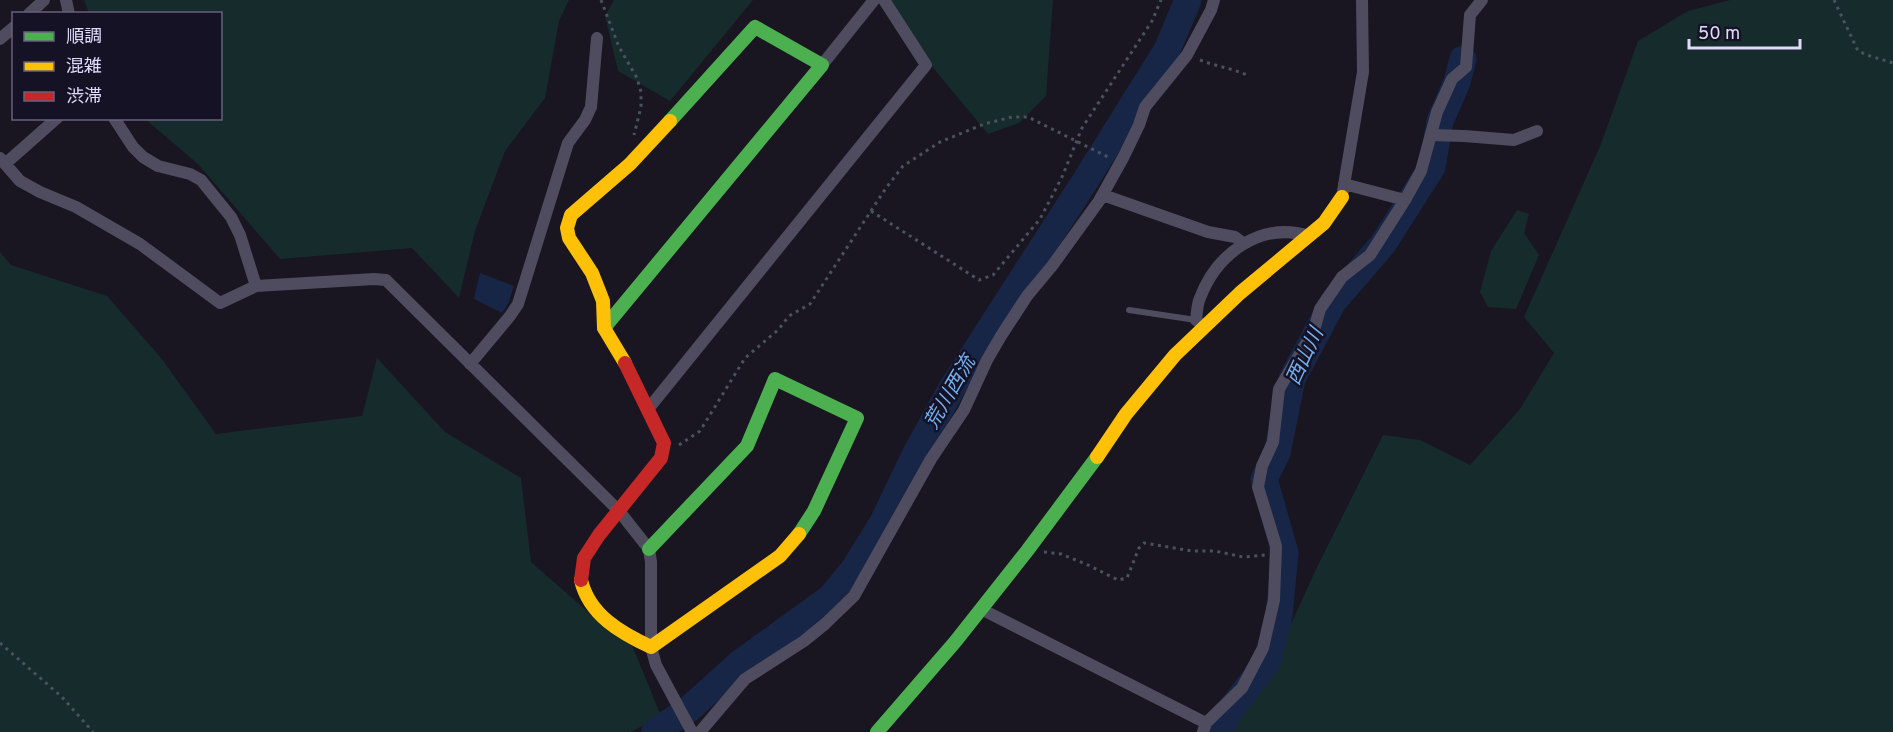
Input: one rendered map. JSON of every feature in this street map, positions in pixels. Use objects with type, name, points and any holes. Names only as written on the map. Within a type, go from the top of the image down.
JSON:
[{"type":"street","points":[[31,12],[44,0]]},
{"type":"street","points":[[604,328],[874,0]]},
{"type":"street","points":[[649,408],[926,65],[884,0]]},
{"type":"street","points":[[700,732],[745,680],[804,641],[854,596],[931,459],[964,410],[1001,336],[1027,296],[1052,266],[1103,195],[1139,125],[1144,107],[1187,55],[1214,0]]},
{"type":"street","points":[[877,732],[1029,549],[1105,447],[1126,414],[1200,323],[1324,223],[1343,191],[1363,72],[1362,0]]},
{"type":"street","points":[[981,609],[1205,727],[1242,688],[1263,648],[1274,600],[1276,546],[1258,487],[1262,466],[1273,442],[1279,389],[1314,330],[1320,309],[1349,270],[1370,255],[1422,171],[1437,112],[1452,78],[1466,67],[1470,15],[1482,0]]},
{"type":"street","points":[[651,647],[607,622],[584,594],[580,578],[584,558],[664,450],[664,443],[629,368],[604,328],[603,302],[592,273],[569,238],[567,228],[571,215],[630,164],[754,27],[822,64]]},
{"type":"street","points":[[0,39],[12,29]]},
{"type":"street","points":[[470,364],[518,304],[568,143],[585,120],[591,107],[597,38]]},
{"type":"street","points":[[54,120],[3,161],[20,181],[76,207],[140,244],[220,303],[256,286],[386,280],[619,511],[649,549],[651,647],[656,665],[692,732]]},
{"type":"street","points":[[115,120],[143,158],[158,166],[190,174],[201,180],[231,217],[240,235],[256,286]]},
{"type":"street","points":[[1431,135],[1514,140],[1537,131]]},
{"type":"street","points":[[1343,191],[1406,200]]},
{"type":"street","points":[[1103,195],[1208,232],[1235,237],[1243,243]]},
{"type":"street","points":[[1200,323],[1199,299],[1224,260],[1243,243],[1252,237],[1274,232],[1299,233],[1309,236]]},
{"type":"street","points":[[649,549],[747,446],[775,379],[856,418],[814,511],[797,537],[780,556],[651,647]]},
{"type":"lane","points":[[1129,310],[1200,323]]},
{"type":"path","points":[[601,0],[619,47],[637,78],[641,92],[641,107],[633,138]]},
{"type":"path","points":[[871,211],[980,280],[993,275],[1040,219],[1062,177],[1082,128],[1152,21],[1161,0]]},
{"type":"path","points":[[1834,0],[1858,51],[1893,63]]},
{"type":"path","points":[[1187,55],[1212,64],[1230,67],[1246,75]]},
{"type":"path","points":[[664,450],[672,450],[700,431],[745,358],[778,330],[789,316],[810,304],[903,166],[940,142],[984,124],[1012,117],[1028,117],[1114,160]]},
{"type":"path","points":[[1029,549],[1061,554],[1118,580],[1127,579],[1138,548],[1144,543],[1191,551],[1215,551],[1243,557],[1275,554]]},
{"type":"path","points":[[0,643],[62,697],[93,732]]},
{"type":"green space","points":[[84,0],[569,0],[559,21],[545,98],[505,151],[475,231],[459,298],[412,248],[280,259],[198,164],[146,120],[222,120],[222,12],[89,12]]},
{"type":"green space","points":[[614,0],[753,0],[670,101],[618,71],[605,16]]},
{"type":"green space","points":[[877,0],[1053,0],[1046,96],[1019,123],[988,134]]},
{"type":"green space","points":[[1730,0],[1893,0],[1893,732],[1227,732],[1233,719],[1275,659],[1317,567],[1383,435],[1420,440],[1470,465],[1520,409],[1554,353],[1524,317],[1601,144],[1638,41],[1688,11]]},
{"type":"green space","points":[[1517,210],[1529,214],[1524,233],[1539,255],[1516,309],[1488,307],[1480,292],[1491,251]]},
{"type":"green space","points":[[0,252],[11,265],[107,296],[161,358],[216,434],[362,416],[377,358],[445,432],[521,478],[531,562],[595,618],[632,645],[661,716],[631,732],[0,732]]},
{"type":"water","points":[[480,273],[514,286],[508,304],[502,313],[474,299]]},
{"type":"waterway","name":"荒川西流","points":[[655,732],[689,709],[740,663],[830,598],[854,569],[883,522],[916,453],[952,388],[1167,50],[1188,0]]},
{"type":"waterway","name":"西山川","points":[[1219,732],[1229,712],[1267,662],[1279,616],[1285,553],[1264,479],[1277,453],[1292,379],[1333,302],[1383,244],[1432,167],[1440,121],[1457,82],[1463,59]]},
{"type":"traffic: fast","points":[[604,328],[822,65],[755,27],[670,121]]},
{"type":"traffic: fast","points":[[649,549],[747,446],[775,379],[857,418],[814,511],[799,534]]},
{"type":"traffic: fast","points":[[877,732],[955,642],[1097,457]]},
{"type":"traffic: slow","points":[[625,363],[604,328],[603,301],[592,273],[569,238],[567,228],[571,215],[630,164],[670,121]]},
{"type":"traffic: slow","points":[[1097,457],[1126,414],[1175,355],[1240,293],[1324,223],[1342,197]]},
{"type":"traffic: slow","points":[[581,580],[585,592],[599,613],[618,629],[651,647],[780,556],[799,534]]},
{"type":"traffic: jam","points":[[581,580],[584,558],[599,535],[661,458],[664,443],[625,363]]}]
